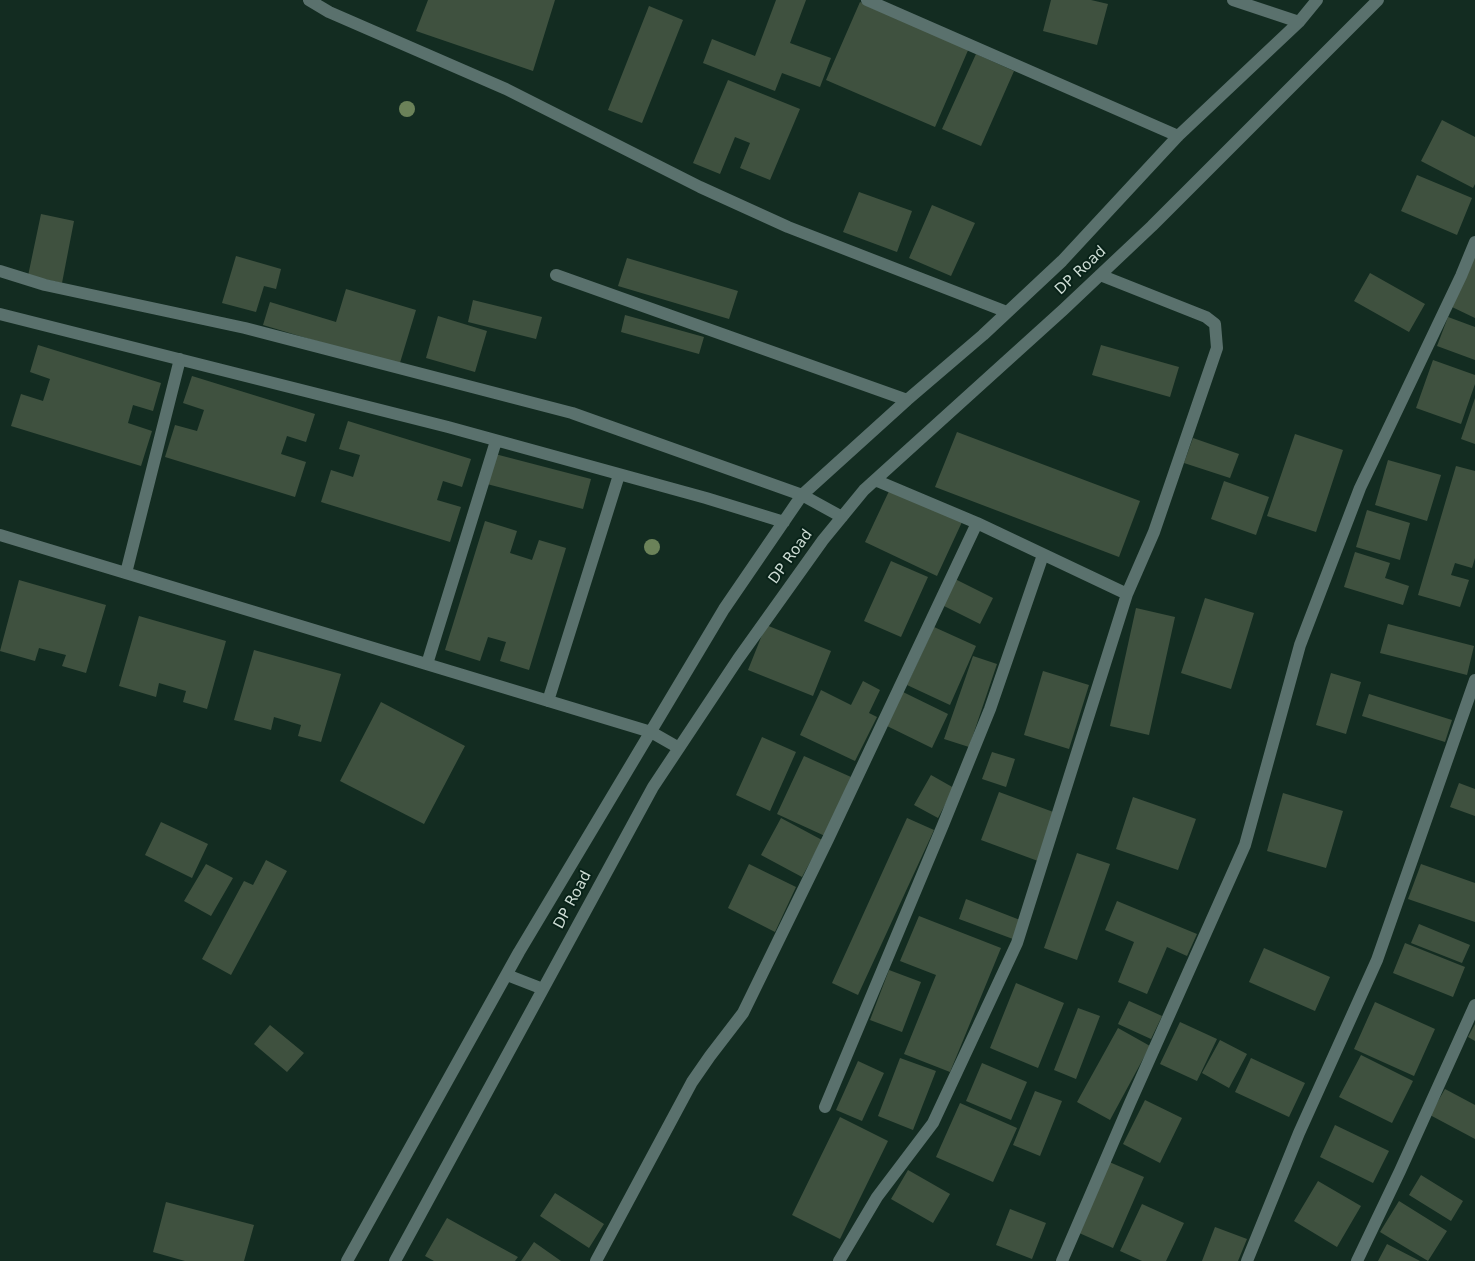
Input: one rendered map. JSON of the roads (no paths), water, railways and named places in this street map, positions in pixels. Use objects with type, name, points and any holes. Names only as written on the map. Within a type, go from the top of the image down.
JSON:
[{"type":"street","points":[[309,0],[329,12],[506,88],[700,187],[788,227],[1006,312]]},
{"type":"street","points":[[867,0],[1178,136]]},
{"type":"street","points":[[1233,0],[1299,22]]},
{"type":"street","name":"DP Road","points":[[347,1261],[507,975],[724,609],[802,495],[907,400],[983,335],[1062,261],[1178,136],[1299,22],[1317,0]]},
{"type":"street","name":"DP Road","points":[[395,1261],[653,787],[744,651],[823,540],[864,490],[1152,226],[1378,0]]},
{"type":"street","points":[[1062,1261],[1245,845],[1300,645],[1360,488],[1461,276],[1475,242]]},
{"type":"street","points":[[0,271],[45,285],[245,328],[572,413],[802,495],[842,517]]},
{"type":"street","points":[[556,275],[907,400]]},
{"type":"street","points":[[839,1261],[877,1197],[933,1123],[1017,943],[1127,594],[1154,532],[1217,348],[1217,334],[1214,324],[1206,317],[1100,275]]},
{"type":"street","points":[[0,314],[496,441],[706,498],[784,522]]},
{"type":"street","points":[[126,573],[180,359]]},
{"type":"street","points":[[427,664],[496,441]]},
{"type":"street","points":[[548,701],[619,475]]},
{"type":"street","points":[[875,480],[977,523],[1127,594]]},
{"type":"street","points":[[596,1261],[692,1082],[742,1013],[833,830],[977,523]]},
{"type":"street","points":[[0,535],[651,732],[679,748]]},
{"type":"street","points":[[825,1107],[990,709],[1043,554]]},
{"type":"street","points":[[1247,1261],[1299,1133],[1377,960],[1475,680]]},
{"type":"street","points":[[507,975],[543,990]]},
{"type":"street","points":[[1357,1261],[1475,1005]]}]
